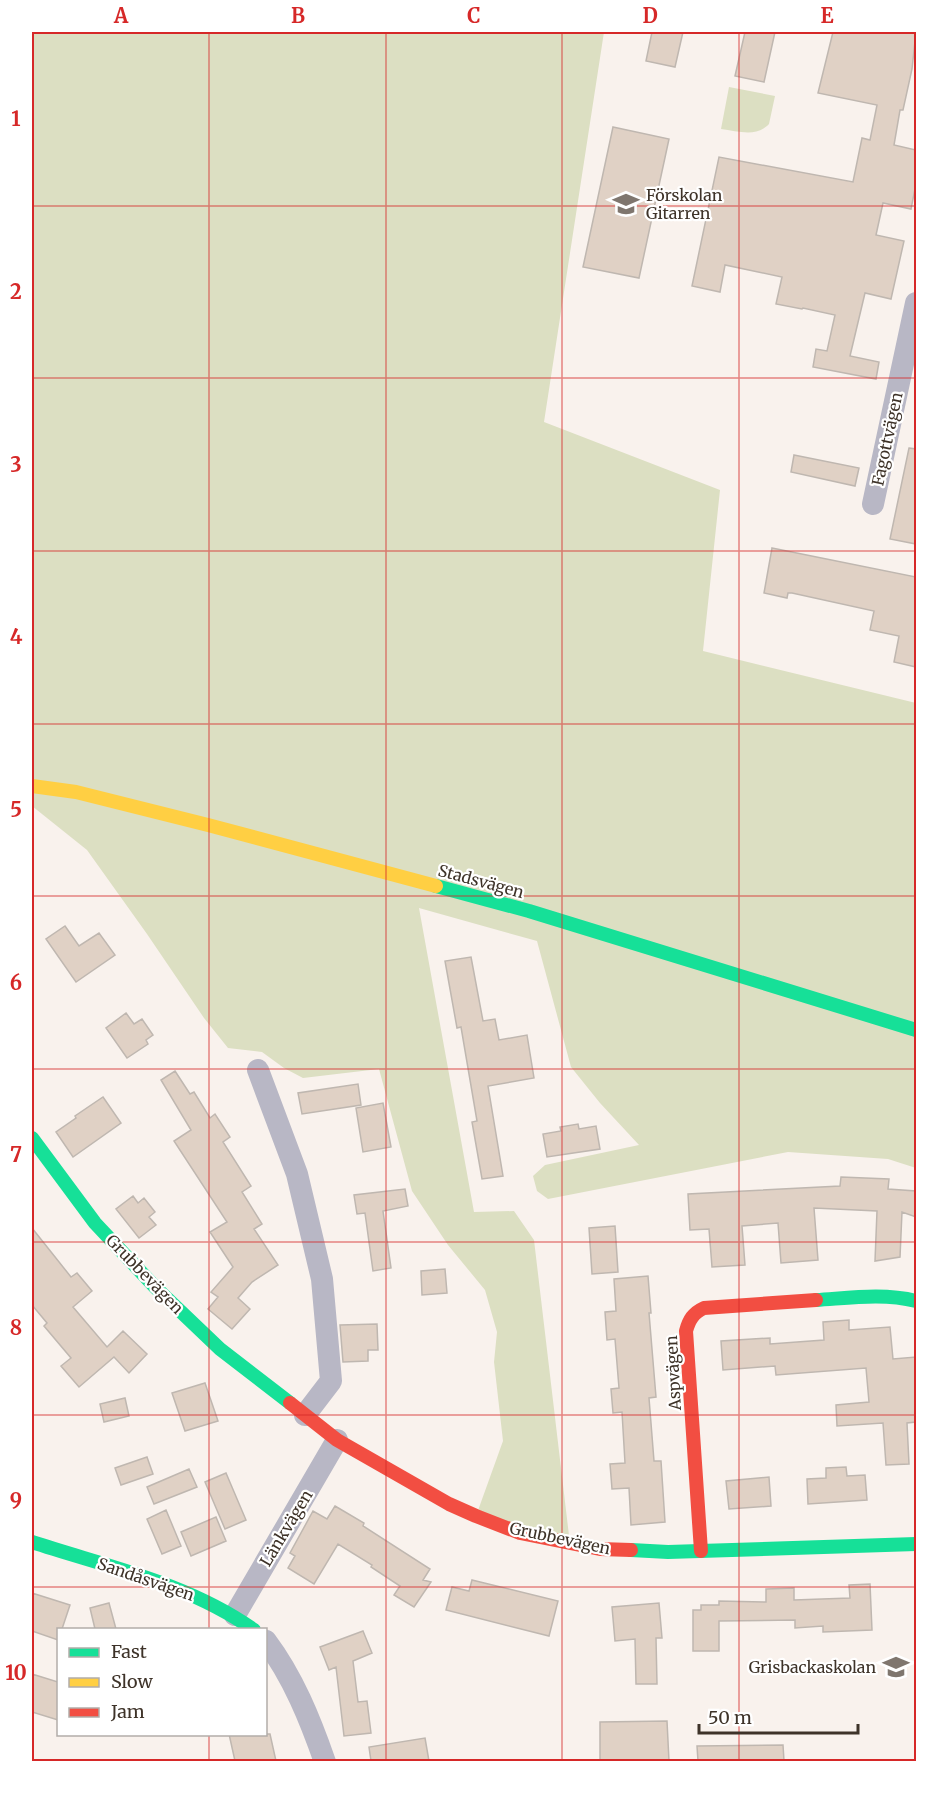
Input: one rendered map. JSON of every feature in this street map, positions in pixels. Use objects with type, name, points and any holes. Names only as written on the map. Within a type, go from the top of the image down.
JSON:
[{"type":"street","name":"Fagottvägen","points":[[873,504],[916,303]]},
{"type":"street","name":"Stadsvägen","points":[[32,786],[76,792],[186,819],[529,911],[916,1030]]},
{"type":"street","points":[[258,1070],[297,1174],[322,1279],[331,1381],[305,1415]]},
{"type":"street","name":"Grubbevägen","points":[[32,1138],[95,1222],[154,1287],[220,1349],[336,1440],[449,1504],[520,1533],[600,1549],[668,1552],[916,1544]]},
{"type":"street","name":"Aspvägen","points":[[701,1551],[686,1331],[694,1312],[704,1308],[875,1296],[899,1297],[916,1302]]},
{"type":"street","name":"Länkvägen","points":[[235,1615],[336,1440]]},
{"type":"street","name":"Sandåsvägen","points":[[32,1542],[168,1584],[235,1615],[253,1628]]},
{"type":"street","points":[[267,1642],[281,1661],[299,1695],[325,1761]]},
{"type":"green space","points":[[32,32],[604,32],[544,422],[720,490],[703,651],[916,703],[916,1168],[888,1159],[788,1152],[548,1199],[537,1191],[533,1176],[545,1165],[639,1145],[571,1067],[537,941],[419,908],[474,1212],[514,1211],[534,1240],[570,1544],[476,1516],[503,1441],[494,1362],[497,1332],[485,1290],[448,1245],[412,1191],[379,1069],[303,1078],[262,1052],[228,1048],[204,1018],[87,850],[32,806]]},
{"type":"green space","points":[[729,87],[775,96],[769,124],[753,132],[721,129]]},
{"type":"building","points":[[652,32],[683,32],[675,67],[646,61]]},
{"type":"building","points":[[745,32],[775,32],[764,82],[735,76]]},
{"type":"building","points":[[833,32],[916,32],[912,69],[903,110],[900,110],[894,145],[916,150],[916,184],[911,209],[883,203],[876,235],[904,241],[891,299],[865,293],[850,356],[879,362],[876,379],[813,367],[816,349],[827,351],[835,315],[776,304],[782,277],[725,265],[720,292],[692,286],[719,157],[853,182],[862,138],[870,140],[877,105],[818,93]]},
{"type":"building","points":[[613,127],[669,139],[639,278],[583,267]]},
{"type":"building","points":[[909,448],[916,449],[916,544],[890,539]]},
{"type":"building","points":[[794,455],[859,468],[855,486],[791,472]]},
{"type":"building","points":[[772,548],[916,577],[916,667],[894,662],[899,636],[870,630],[874,611],[792,593],[788,593],[787,598],[764,593]]},
{"type":"building","points":[[65,926],[79,946],[99,933],[115,955],[76,982],[46,939]]},
{"type":"building","points":[[471,957],[483,1021],[495,1019],[499,1040],[527,1035],[534,1078],[488,1086],[503,1176],[482,1179],[472,1122],[477,1121],[461,1027],[457,1028],[445,961]]},
{"type":"building","points":[[126,1013],[134,1024],[142,1019],[153,1035],[146,1040],[148,1044],[127,1058],[106,1028]]},
{"type":"building","points":[[175,1071],[190,1094],[194,1092],[210,1118],[215,1114],[230,1137],[223,1142],[251,1186],[242,1192],[262,1224],[254,1229],[278,1265],[252,1282],[238,1298],[250,1309],[232,1329],[208,1309],[218,1297],[211,1292],[233,1267],[210,1232],[227,1222],[174,1141],[191,1130],[161,1080]]},
{"type":"building","points":[[358,1084],[361,1105],[302,1114],[298,1093]]},
{"type":"building","points":[[103,1097],[121,1123],[73,1157],[56,1132]]},
{"type":"building","points":[[383,1103],[391,1147],[363,1152],[356,1108]]},
{"type":"building","points":[[578,1124],[579,1129],[596,1126],[600,1149],[547,1157],[543,1134],[561,1131],[560,1127]]},
{"type":"building","points":[[841,1177],[889,1179],[888,1189],[916,1191],[916,1217],[902,1212],[900,1257],[875,1261],[877,1211],[814,1208],[818,1260],[781,1263],[778,1223],[742,1226],[745,1265],[712,1267],[709,1229],[690,1230],[688,1194],[840,1186]]},
{"type":"building","points":[[405,1189],[408,1206],[383,1211],[391,1268],[373,1271],[365,1213],[357,1214],[354,1195]]},
{"type":"building","points":[[133,1196],[138,1203],[144,1198],[155,1212],[149,1217],[156,1225],[139,1238],[116,1209]]},
{"type":"building","points":[[615,1226],[618,1272],[592,1274],[589,1228]]},
{"type":"building","points":[[32,1228],[71,1277],[77,1273],[92,1291],[73,1307],[107,1347],[123,1331],[147,1354],[129,1373],[114,1357],[79,1387],[61,1366],[71,1358],[44,1326],[47,1323],[32,1305]]},
{"type":"building","points":[[445,1269],[447,1293],[422,1295],[421,1271]]},
{"type":"building","points":[[648,1276],[656,1397],[649,1398],[654,1461],[661,1461],[665,1522],[631,1525],[629,1488],[612,1489],[610,1464],[625,1463],[622,1412],[613,1413],[611,1389],[619,1388],[615,1339],[607,1340],[605,1312],[616,1311],[614,1279]]},
{"type":"building","points":[[849,1320],[849,1330],[890,1327],[893,1359],[916,1357],[916,1422],[907,1423],[909,1464],[886,1465],[883,1423],[837,1426],[836,1405],[869,1402],[866,1368],[776,1375],[775,1366],[723,1370],[721,1341],[770,1338],[770,1344],[824,1340],[823,1322]]},
{"type":"building","points":[[377,1324],[378,1350],[368,1350],[368,1361],[343,1362],[340,1325]]},
{"type":"building","points":[[205,1383],[218,1421],[185,1431],[172,1393]]},
{"type":"building","points":[[125,1398],[129,1416],[104,1422],[100,1404]]},
{"type":"building","points":[[147,1457],[153,1474],[121,1485],[115,1468]]},
{"type":"building","points":[[846,1467],[847,1476],[865,1475],[867,1500],[808,1504],[807,1479],[826,1478],[826,1468]]},
{"type":"building","points":[[189,1469],[197,1487],[154,1504],[147,1487]]},
{"type":"building","points":[[226,1473],[246,1520],[225,1529],[205,1482]]},
{"type":"building","points":[[769,1477],[771,1506],[729,1509],[726,1481]]},
{"type":"building","points":[[335,1506],[364,1523],[363,1526],[430,1569],[423,1580],[431,1582],[414,1607],[394,1595],[400,1586],[338,1544],[314,1584],[288,1568],[295,1556],[290,1553],[313,1511],[327,1519]]},
{"type":"building","points":[[166,1510],[181,1546],[162,1554],[147,1519]]},
{"type":"building","points":[[216,1517],[226,1541],[191,1556],[181,1532]]},
{"type":"building","points":[[472,1580],[558,1601],[549,1636],[446,1610],[452,1587],[469,1591]]},
{"type":"building","points":[[870,1584],[872,1630],[823,1632],[823,1626],[795,1628],[795,1620],[719,1621],[719,1651],[693,1651],[693,1610],[701,1610],[701,1605],[719,1605],[719,1601],[766,1602],[766,1589],[794,1588],[794,1600],[850,1598],[849,1585]]},
{"type":"building","points":[[32,1593],[70,1605],[62,1628],[57,1628],[57,1640],[32,1631]]},
{"type":"building","points":[[109,1603],[116,1628],[95,1628],[90,1608]]},
{"type":"building","points":[[659,1603],[662,1638],[656,1638],[657,1684],[636,1684],[635,1639],[615,1641],[612,1607]]},
{"type":"building","points":[[363,1631],[372,1653],[353,1661],[358,1702],[367,1701],[371,1733],[344,1736],[336,1667],[329,1670],[320,1647]]},
{"type":"building","points":[[32,1674],[57,1682],[57,1720],[32,1712]]},
{"type":"building","points":[[667,1721],[669,1761],[600,1761],[600,1722]]},
{"type":"building","points":[[270,1734],[276,1761],[235,1761],[229,1736],[267,1736]]},
{"type":"building","points":[[425,1738],[429,1761],[371,1761],[369,1747]]},
{"type":"building","points":[[783,1745],[784,1761],[698,1761],[697,1746]]},
{"type":"traffic: fast","points":[[436,886],[529,911],[916,1030]]},
{"type":"traffic: fast","points":[[32,1138],[95,1223],[155,1287],[220,1349],[290,1403]]},
{"type":"traffic: fast","points":[[816,1300],[879,1297],[916,1301]]},
{"type":"traffic: fast","points":[[32,1542],[175,1588],[229,1614],[251,1628]]},
{"type":"traffic: fast","points":[[631,1550],[668,1552],[916,1544]]},
{"type":"traffic: slow","points":[[32,786],[76,792],[436,886]]},
{"type":"traffic: jam","points":[[701,1551],[686,1331],[689,1323],[692,1317],[704,1308],[816,1300]]},
{"type":"traffic: jam","points":[[290,1403],[337,1440],[449,1504],[476,1516],[520,1533],[600,1549],[631,1550]]},
{"type":"place","name":"Förskolan Gitarren","points":[[626,204]]},
{"type":"place","name":"Grisbackaskolan","points":[[896,1667]]}]
